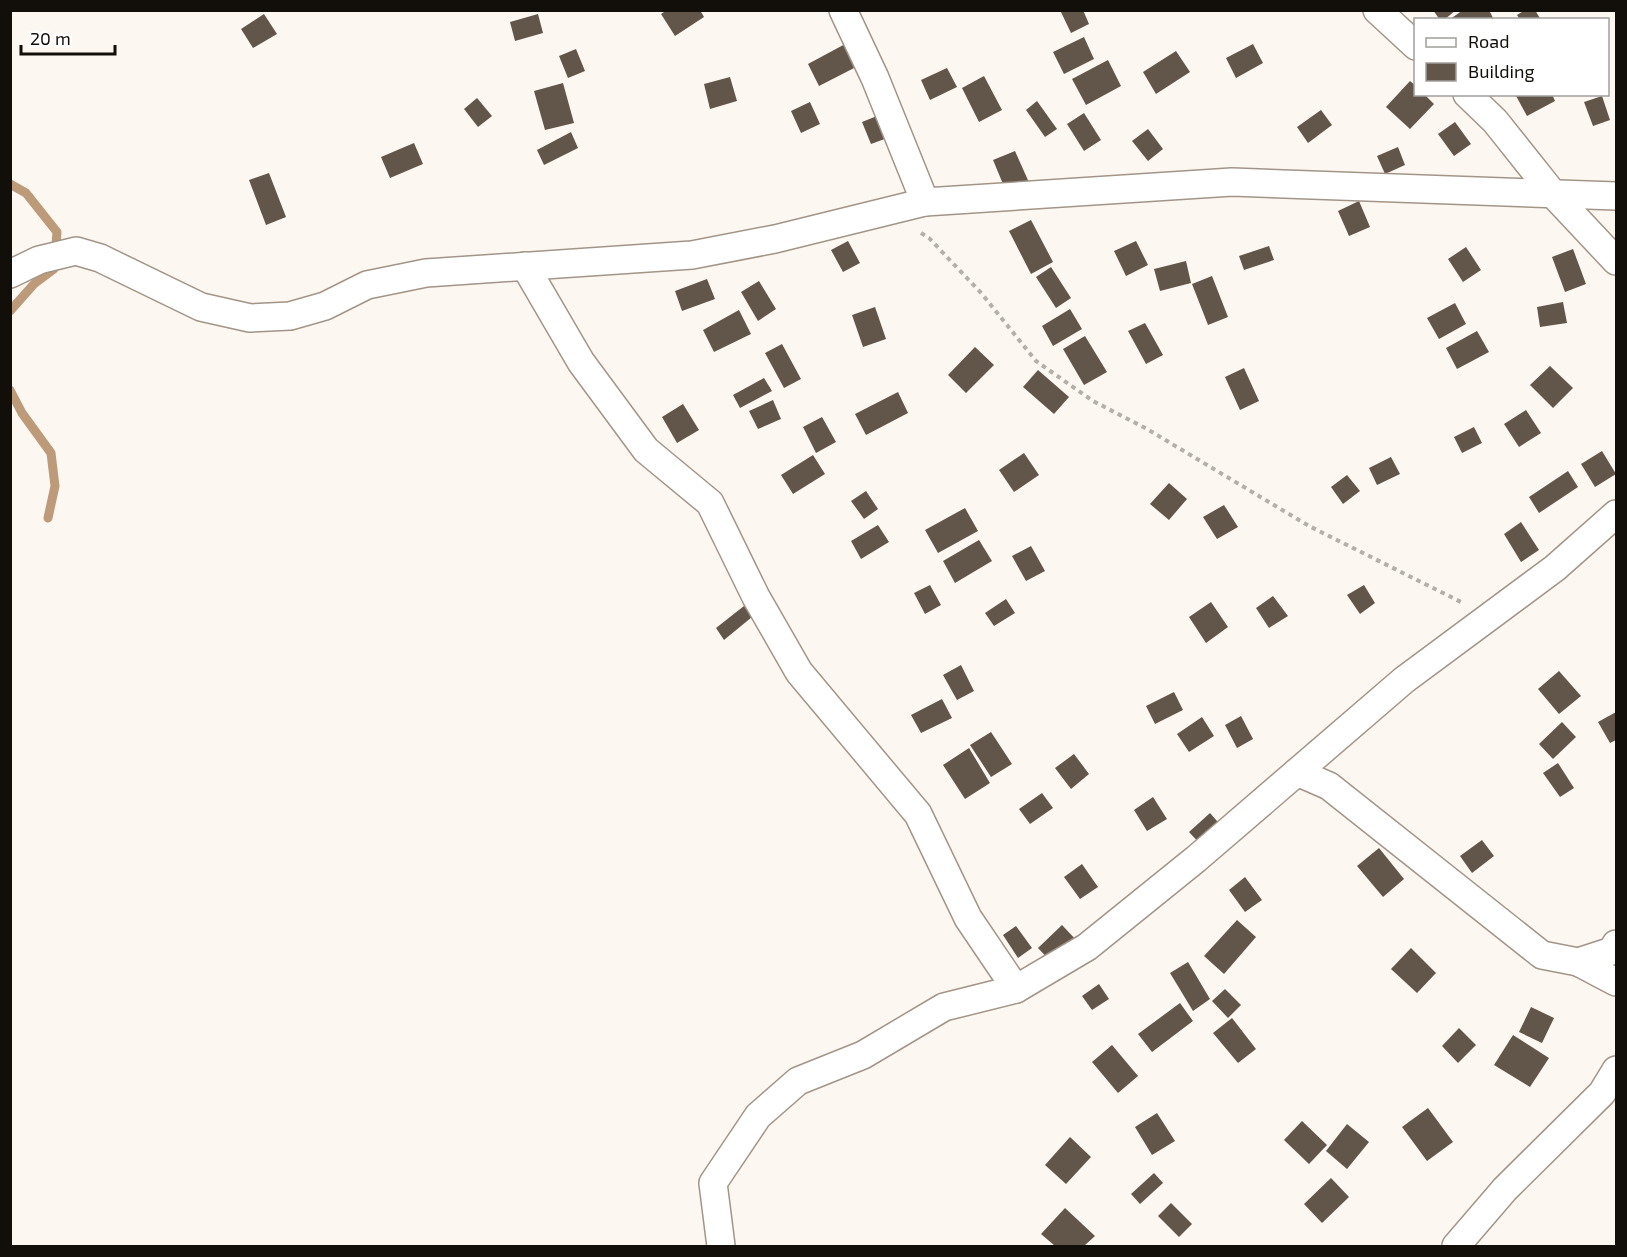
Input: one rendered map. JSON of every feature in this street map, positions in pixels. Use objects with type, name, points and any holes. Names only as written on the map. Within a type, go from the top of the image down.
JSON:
[{"type":"street","points":[[843,10],[876,78],[925,202]]},
{"type":"street","points":[[1377,10],[1414,44]]},
{"type":"street","points":[[1469,96],[1495,121],[1554,195],[1617,261]]},
{"type":"street","points":[[10,274],[39,260],[76,251],[100,258],[201,306],[250,318],[290,316],[325,306],[368,285],[426,273],[692,255],[925,202],[1232,182],[1617,196]]},
{"type":"street","points":[[525,266],[581,362],[646,450],[710,503],[756,597],[800,672],[918,814],[968,918],[1016,989]]},
{"type":"street","points":[[721,1246],[713,1183],[758,1116],[798,1081],[863,1055],[944,1007],[1016,989],[1087,947],[1196,858],[1404,680],[1492,617],[1555,568],[1617,514]]},
{"type":"street","points":[[1298,772],[1329,786],[1542,955],[1578,963],[1617,982]]},
{"type":"street","points":[[1578,963],[1612,951],[1617,944]]},
{"type":"street","points":[[1456,1246],[1505,1189],[1602,1093],[1617,1070]]},
{"type":"path","points":[[887,211],[929,238],[982,294],[1036,361],[1093,401],[1147,429],[1309,526],[1492,617]]},
{"type":"building","points":[[667,10],[700,10],[704,17],[675,36],[661,14]]},
{"type":"building","points":[[1060,10],[1083,10],[1089,24],[1071,33]]},
{"type":"building","points":[[1433,10],[1456,10],[1446,18],[1439,18]]},
{"type":"building","points":[[1463,10],[1489,10],[1493,18],[1452,18]]},
{"type":"building","points":[[1525,10],[1535,10],[1540,18],[1519,18],[1517,15]]},
{"type":"building","points":[[264,14],[277,34],[253,48],[241,29]]},
{"type":"building","points":[[538,14],[543,33],[515,41],[510,22]]},
{"type":"building","points":[[1084,37],[1094,59],[1064,74],[1053,52]]},
{"type":"building","points":[[847,43],[858,66],[819,86],[808,64]]},
{"type":"building","points":[[1253,44],[1263,63],[1236,78],[1226,58]]},
{"type":"building","points":[[576,49],[585,71],[568,78],[559,56]]},
{"type":"building","points":[[1176,51],[1190,72],[1156,94],[1143,72]]},
{"type":"building","points":[[1108,60],[1121,86],[1086,105],[1072,79]]},
{"type":"building","points":[[947,68],[957,87],[930,100],[921,80]]},
{"type":"building","points":[[984,76],[1002,110],[979,122],[962,88]]},
{"type":"building","points":[[730,77],[737,101],[710,109],[704,84]]},
{"type":"building","points":[[1410,81],[1414,84],[1414,96],[1426,96],[1434,104],[1410,129],[1386,107]]},
{"type":"building","points":[[563,83],[574,123],[545,130],[534,91]]},
{"type":"building","points":[[1516,96],[1553,96],[1555,101],[1527,116]]},
{"type":"building","points":[[1602,96],[1610,120],[1593,126],[1584,102]]},
{"type":"building","points":[[477,98],[492,116],[478,127],[464,109]]},
{"type":"building","points":[[1037,101],[1057,129],[1045,137],[1026,110]]},
{"type":"building","points":[[810,102],[820,124],[801,133],[791,111]]},
{"type":"building","points":[[1321,110],[1332,125],[1308,143],[1297,127]]},
{"type":"building","points":[[1084,113],[1101,140],[1084,151],[1067,124]]},
{"type":"building","points":[[882,114],[890,137],[871,144],[862,122]]},
{"type":"building","points":[[1455,122],[1471,144],[1454,156],[1438,134]]},
{"type":"building","points":[[1148,129],[1163,149],[1148,161],[1132,141]]},
{"type":"building","points":[[571,132],[578,148],[544,165],[537,150]]},
{"type":"building","points":[[414,143],[423,164],[390,178],[381,157]]},
{"type":"building","points":[[1398,147],[1405,165],[1385,174],[1377,156]]},
{"type":"building","points":[[1015,151],[1031,187],[1008,196],[993,160]]},
{"type":"building","points":[[269,173],[286,217],[266,225],[249,180]]},
{"type":"building","points":[[1359,201],[1370,227],[1349,236],[1338,211]]},
{"type":"building","points":[[1031,220],[1053,262],[1031,274],[1009,231]]},
{"type":"building","points":[[848,241],[860,263],[843,272],[831,250]]},
{"type":"building","points":[[1136,241],[1148,265],[1126,276],[1114,251]]},
{"type":"building","points":[[1269,246],[1274,260],[1244,270],[1239,256]]},
{"type":"building","points":[[1466,247],[1481,270],[1463,282],[1448,259]]},
{"type":"building","points":[[1573,249],[1586,284],[1565,292],[1552,257]]},
{"type":"building","points":[[1186,261],[1191,283],[1160,291],[1154,269]]},
{"type":"building","points":[[1051,267],[1071,298],[1056,308],[1036,277]]},
{"type":"building","points":[[1212,276],[1228,317],[1208,325],[1192,284]]},
{"type":"building","points":[[707,279],[715,299],[682,311],[675,291]]},
{"type":"building","points":[[759,281],[776,309],[758,321],[741,292]]},
{"type":"building","points":[[1563,302],[1567,323],[1540,327],[1537,307]]},
{"type":"building","points":[[1455,303],[1466,324],[1439,339],[1427,318]]},
{"type":"building","points":[[875,307],[886,339],[863,347],[852,315]]},
{"type":"building","points":[[1070,309],[1082,329],[1053,346],[1042,326]]},
{"type":"building","points":[[739,310],[751,334],[714,352],[703,330]]},
{"type":"building","points":[[1145,323],[1163,355],[1146,364],[1128,331]]},
{"type":"building","points":[[1477,331],[1489,352],[1457,369],[1446,348]]},
{"type":"building","points":[[1085,336],[1107,372],[1084,385],[1063,349]]},
{"type":"building","points":[[782,344],[801,379],[784,388],[765,353]]},
{"type":"building","points":[[975,347],[994,365],[966,393],[948,375]]},
{"type":"building","points":[[1550,366],[1573,388],[1553,408],[1530,385]]},
{"type":"building","points":[[1244,368],[1259,401],[1240,410],[1225,377]]},
{"type":"building","points":[[1038,370],[1069,397],[1054,414],[1023,387]]},
{"type":"building","points":[[764,378],[772,391],[740,408],[733,395]]},
{"type":"building","points":[[898,392],[908,413],[866,435],[855,414]]},
{"type":"building","points":[[773,400],[781,419],[758,429],[749,411]]},
{"type":"building","points":[[683,404],[699,430],[677,443],[662,417]]},
{"type":"building","points":[[1526,410],[1541,433],[1519,447],[1504,424]]},
{"type":"building","points":[[822,417],[836,442],[816,453],[803,427]]},
{"type":"building","points":[[1474,427],[1482,443],[1462,453],[1454,437]]},
{"type":"building","points":[[1602,451],[1616,474],[1595,487],[1581,464]]},
{"type":"building","points":[[1024,453],[1039,475],[1014,492],[999,470]]},
{"type":"building","points":[[813,455],[825,474],[793,494],[781,475]]},
{"type":"building","points":[[1391,457],[1400,474],[1377,485],[1369,468]]},
{"type":"building","points":[[1568,471],[1578,487],[1539,513],[1529,497]]},
{"type":"building","points":[[1347,475],[1360,491],[1343,504],[1331,487]]},
{"type":"building","points":[[1169,483],[1187,499],[1169,520],[1150,504]]},
{"type":"building","points":[[866,491],[878,509],[864,519],[851,501]]},
{"type":"building","points":[[1224,505],[1238,527],[1217,539],[1203,517]]},
{"type":"building","points":[[965,508],[978,531],[938,553],[925,530]]},
{"type":"building","points":[[1521,522],[1539,550],[1521,562],[1504,534]]},
{"type":"building","points":[[878,525],[889,542],[861,559],[851,541]]},
{"type":"building","points":[[979,540],[992,561],[955,583],[943,561]]},
{"type":"building","points":[[1031,546],[1045,571],[1026,581],[1012,556]]},
{"type":"building","points":[[930,585],[941,605],[925,614],[914,593]]},
{"type":"building","points":[[1364,585],[1375,603],[1360,614],[1347,595]]},
{"type":"building","points":[[1273,596],[1288,616],[1269,628],[1256,608]]},
{"type":"building","points":[[1006,599],[1015,613],[994,626],[985,613]]},
{"type":"building","points":[[1211,602],[1228,627],[1206,643],[1189,617]]},
{"type":"building","points":[[744,606],[752,617],[724,640],[716,628]]},
{"type":"building","points":[[961,665],[974,691],[957,700],[943,675]]},
{"type":"building","points":[[1559,671],[1581,696],[1559,714],[1538,689]]},
{"type":"building","points":[[1174,692],[1183,710],[1155,724],[1146,706]]},
{"type":"building","points":[[942,699],[952,718],[921,733],[911,715]]},
{"type":"building","points":[[1616,712],[1616,740],[1610,743],[1598,722]]},
{"type":"building","points":[[1241,716],[1253,739],[1237,748],[1225,725]]},
{"type":"building","points":[[1202,717],[1214,736],[1189,752],[1177,734]]},
{"type":"building","points":[[1562,722],[1576,737],[1553,759],[1539,744]]},
{"type":"building","points":[[991,732],[1012,764],[991,777],[970,745]]},
{"type":"building","points":[[969,748],[990,783],[965,799],[943,765]]},
{"type":"building","points":[[1074,754],[1089,774],[1071,789],[1055,768]]},
{"type":"building","points":[[1558,763],[1574,788],[1560,797],[1543,773]]},
{"type":"building","points":[[1042,793],[1053,808],[1030,824],[1019,809]]},
{"type":"building","points":[[1153,797],[1167,819],[1147,831],[1134,810]]},
{"type":"building","points":[[1210,813],[1223,828],[1202,846],[1189,832]]},
{"type":"building","points":[[1482,840],[1494,856],[1472,873],[1460,856]]},
{"type":"building","points":[[1379,848],[1404,879],[1383,897],[1357,866]]},
{"type":"building","points":[[1082,864],[1098,887],[1080,899],[1064,877]]},
{"type":"building","points":[[1245,877],[1262,900],[1245,912],[1229,890]]},
{"type":"building","points":[[1237,920],[1256,937],[1224,974],[1204,956]]},
{"type":"building","points":[[1062,925],[1078,942],[1054,965],[1038,948]]},
{"type":"building","points":[[1016,926],[1032,948],[1018,958],[1003,935]]},
{"type":"building","points":[[1411,948],[1436,973],[1417,993],[1391,969]]},
{"type":"building","points":[[1188,962],[1210,999],[1193,1011],[1170,973]]},
{"type":"building","points":[[1099,984],[1109,999],[1092,1010],[1082,996]]},
{"type":"building","points":[[1225,989],[1241,1005],[1228,1018],[1212,1001]]},
{"type":"building","points":[[1180,1003],[1193,1021],[1152,1052],[1138,1034]]},
{"type":"building","points":[[1531,1007],[1554,1018],[1542,1043],[1519,1032]]},
{"type":"building","points":[[1232,1018],[1256,1049],[1238,1063],[1213,1033]]},
{"type":"building","points":[[1459,1028],[1476,1045],[1458,1063],[1442,1046]]},
{"type":"building","points":[[1513,1035],[1549,1058],[1530,1087],[1494,1065]]},
{"type":"building","points":[[1112,1045],[1138,1076],[1118,1093],[1092,1062]]},
{"type":"building","points":[[1428,1108],[1453,1142],[1427,1161],[1402,1127]]},
{"type":"building","points":[[1157,1113],[1175,1141],[1152,1155],[1135,1127]]},
{"type":"building","points":[[1302,1121],[1327,1145],[1309,1164],[1284,1140]]},
{"type":"building","points":[[1347,1124],[1369,1142],[1347,1169],[1326,1151]]},
{"type":"building","points":[[1070,1137],[1091,1157],[1066,1184],[1045,1165]]},
{"type":"building","points":[[1154,1173],[1163,1183],[1140,1204],[1131,1194]]},
{"type":"building","points":[[1331,1178],[1349,1197],[1322,1223],[1304,1204]]},
{"type":"building","points":[[1171,1203],[1192,1224],[1179,1237],[1158,1216]]},
{"type":"building","points":[[1065,1208],[1095,1236],[1084,1246],[1055,1246],[1041,1234]]},
{"type":"waterway","points":[[10,184],[26,193],[57,232],[54,269],[34,284],[10,311]]},
{"type":"waterway","points":[[10,390],[22,413],[51,453],[55,486],[48,518]]}]
